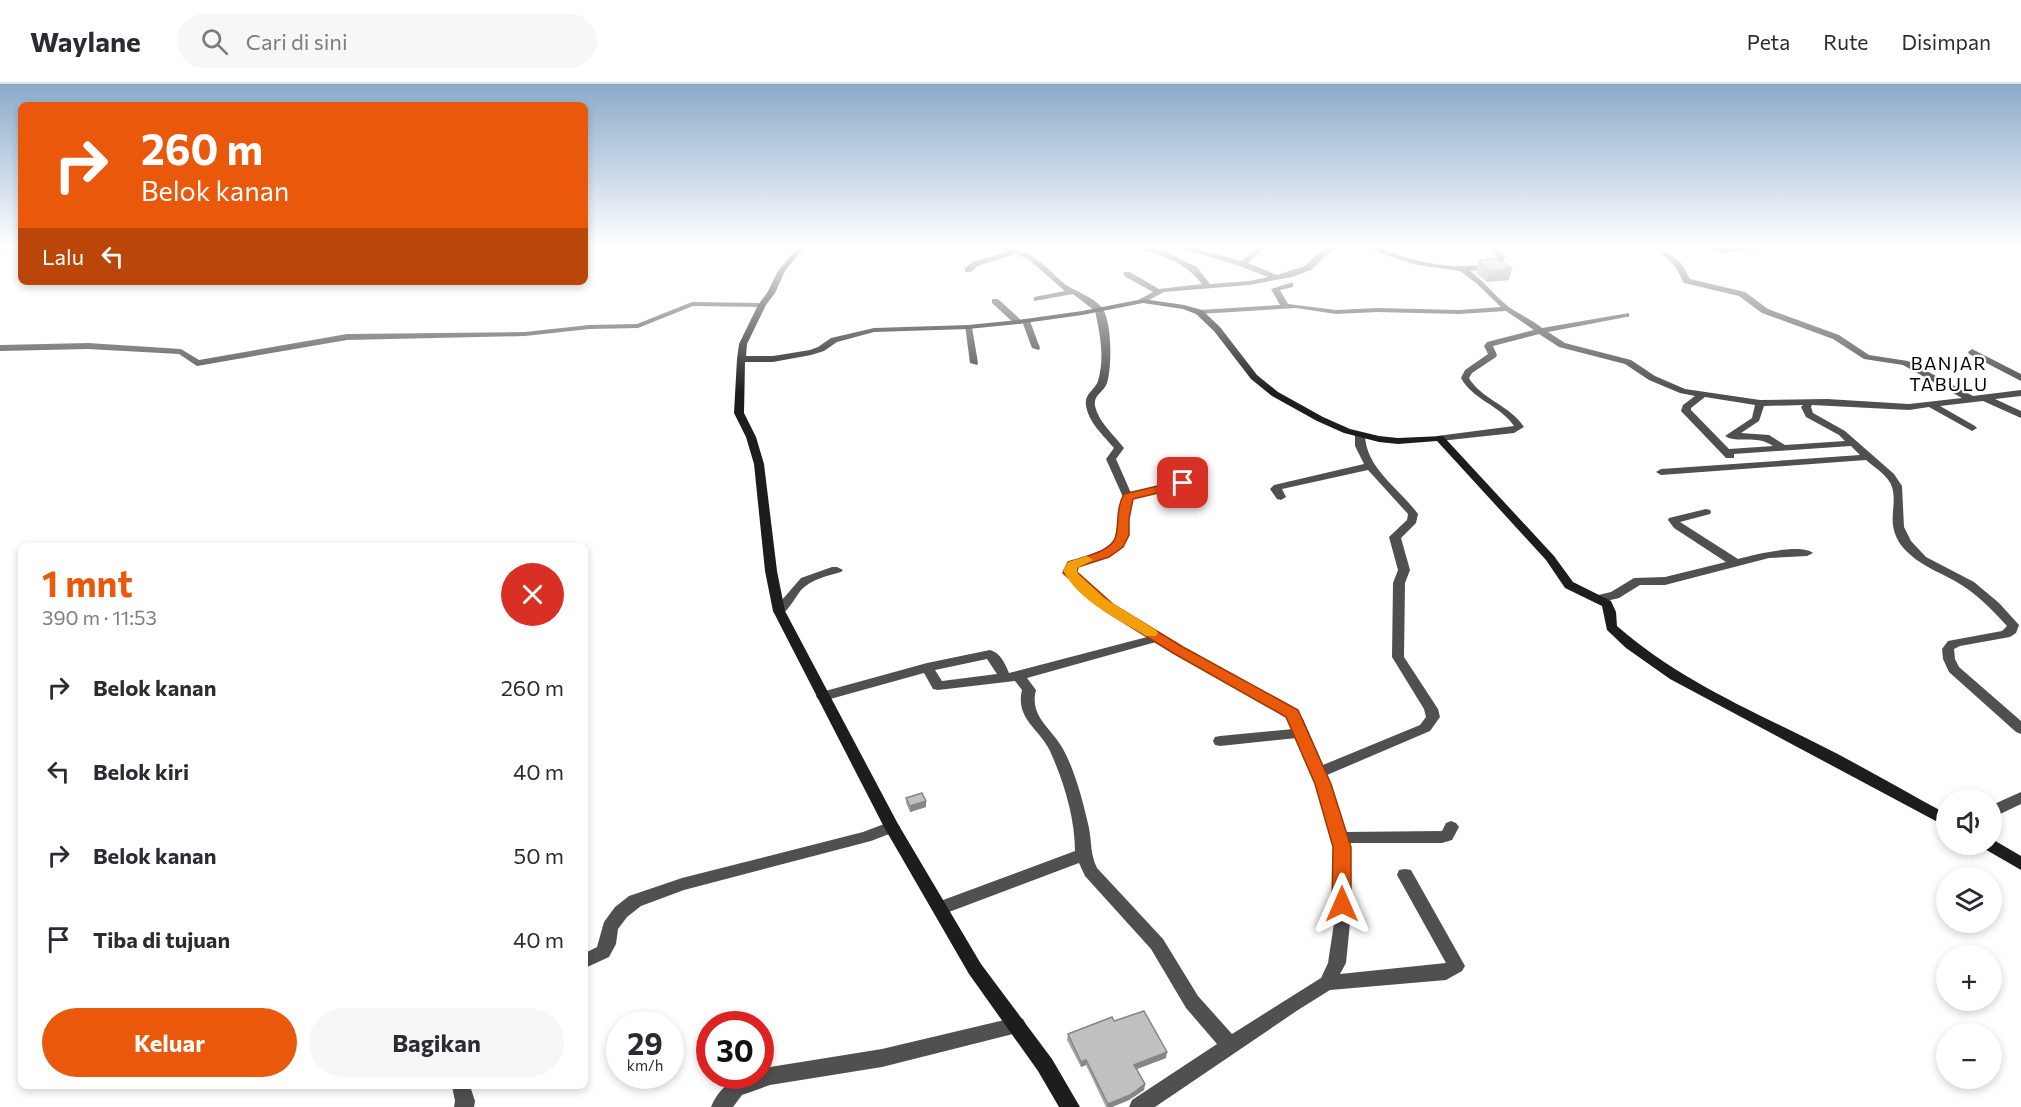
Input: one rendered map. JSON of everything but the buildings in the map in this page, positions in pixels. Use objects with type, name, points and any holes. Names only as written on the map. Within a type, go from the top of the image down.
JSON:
[{"type":"street","points":[[769,296],[743,344],[739,413],[751,437],[759,464],[771,571],[779,611],[892,827],[975,969],[1045,1065],[1070,1107]]},
{"type":"street","points":[[1037,299],[1055,296]]},
{"type":"street","points":[[1080,296],[1099,310],[1106,341],[1102,384],[1092,395],[1090,404],[1095,418],[1119,448],[1111,459],[1128,497],[1122,519],[1122,535],[1118,544],[1104,554],[1072,565],[1069,570],[1072,576],[1099,601],[1158,638],[1284,708],[1296,719],[1319,772],[1342,847],[1342,923],[1337,963],[1327,983]]},
{"type":"street","points":[[1143,301],[1150,296]]},
{"type":"street","points":[[1279,296],[1285,306]]},
{"type":"street","points":[[1495,296],[1507,309],[1562,345],[1628,362],[1652,378],[1677,390],[1760,403],[1810,402],[1909,407],[2021,393]]},
{"type":"street","points":[[1745,296],[1765,310],[1836,337],[1867,357],[1905,363],[1970,398]]},
{"type":"street","points":[[995,301],[1022,321],[1036,348]]},
{"type":"street","points":[[741,359],[773,359],[811,352],[834,340],[874,330],[968,327],[1099,310],[1143,301],[1184,307],[1199,312],[1285,306],[1305,306],[1336,312],[1392,310],[1459,312],[1507,309]]},
{"type":"street","points":[[0,348],[88,346],[181,352],[197,363],[347,337],[525,334],[589,327],[638,326],[692,304],[762,305]]},
{"type":"street","points":[[1199,312],[1217,329],[1254,377],[1265,387],[1320,419],[1360,435],[1398,441],[1514,430],[1519,427],[1514,419],[1471,387],[1465,378],[1468,372],[1491,357],[1492,353],[1488,346],[1540,332],[1626,315]]},
{"type":"street","points":[[968,327],[974,363]]},
{"type":"street","points":[[1972,352],[2021,378]]},
{"type":"street","points":[[1703,394],[1686,407],[1686,411],[1739,466]]},
{"type":"street","points":[[1982,397],[2021,415]]},
{"type":"street","points":[[1810,402],[1806,410],[1809,415],[1837,429],[1890,476],[1897,486],[1898,527],[1906,543],[1922,559],[1970,585],[2006,616],[2013,625],[2012,630],[2006,634],[1952,644],[1948,649],[1949,659],[1954,669],[2021,729]]},
{"type":"street","points":[[1760,403],[1756,419],[1731,436],[1766,437],[1783,448]]},
{"type":"street","points":[[1932,405],[1972,428]]},
{"type":"street","points":[[1319,772],[1425,728],[1433,717],[1431,709],[1398,657],[1399,583],[1404,575],[1405,567],[1395,545],[1395,537],[1412,521],[1413,514],[1370,466],[1359,442],[1360,435]]},
{"type":"street","points":[[1440,438],[1550,558],[1569,585],[1609,607],[1611,627],[1647,658],[1721,702],[1802,742],[1936,815]]},
{"type":"street","points":[[1726,452],[1854,443]]},
{"type":"street","points":[[1660,472],[1868,457]]},
{"type":"street","points":[[1281,497],[1275,489],[1278,487],[1370,466]]},
{"type":"street","points":[[1128,497],[1183,483]]},
{"type":"street","points":[[1706,512],[1673,520],[1678,526],[1734,562]]},
{"type":"street","points":[[1598,599],[1615,595],[1638,581],[1665,581],[1769,555],[1807,553]]},
{"type":"street","points":[[779,611],[788,603],[800,584],[819,574],[837,570]]},
{"type":"street","points":[[2006,616],[2021,615]]},
{"type":"street","points":[[927,667],[940,687],[1012,677],[1158,638]]},
{"type":"street","points":[[823,696],[927,667],[990,654],[1012,677],[1029,690],[1026,702],[1037,726],[1054,745],[1076,803],[1083,839],[1083,855],[1091,872],[1157,944],[1191,1002],[1230,1046]]},
{"type":"street","points":[[1220,741],[1301,734]]},
{"type":"street","points":[[2002,807],[2021,798]]},
{"type":"street","points":[[588,960],[603,952],[608,944],[610,927],[621,912],[635,901],[682,884],[866,837],[892,827]]},
{"type":"street","points":[[1338,838],[1442,837],[1447,836],[1451,827]]},
{"type":"street","points":[[2002,852],[2021,864]]},
{"type":"street","points":[[941,908],[1083,855]]},
{"type":"street","points":[[1139,1107],[1327,983],[1446,972],[1456,966],[1405,875]]},
{"type":"street","points":[[721,1107],[736,1088],[770,1076],[882,1058],[1017,1025]]},
{"type":"street","points":[[462,1089],[464,1107]]},
{"type":"slow traffic","points":[[1087,560],[1072,565],[1069,570],[1072,576],[1099,601],[1151,633]]},
{"type":"district","name":"BANJAR TABULU","points":[[1949,374]]},
{"type":"route","points":[[1183,483],[1128,497],[1122,519],[1122,535],[1118,544],[1104,554],[1072,565],[1070,573],[1109,608],[1292,714],[1319,772],[1342,847],[1342,904]]}]
